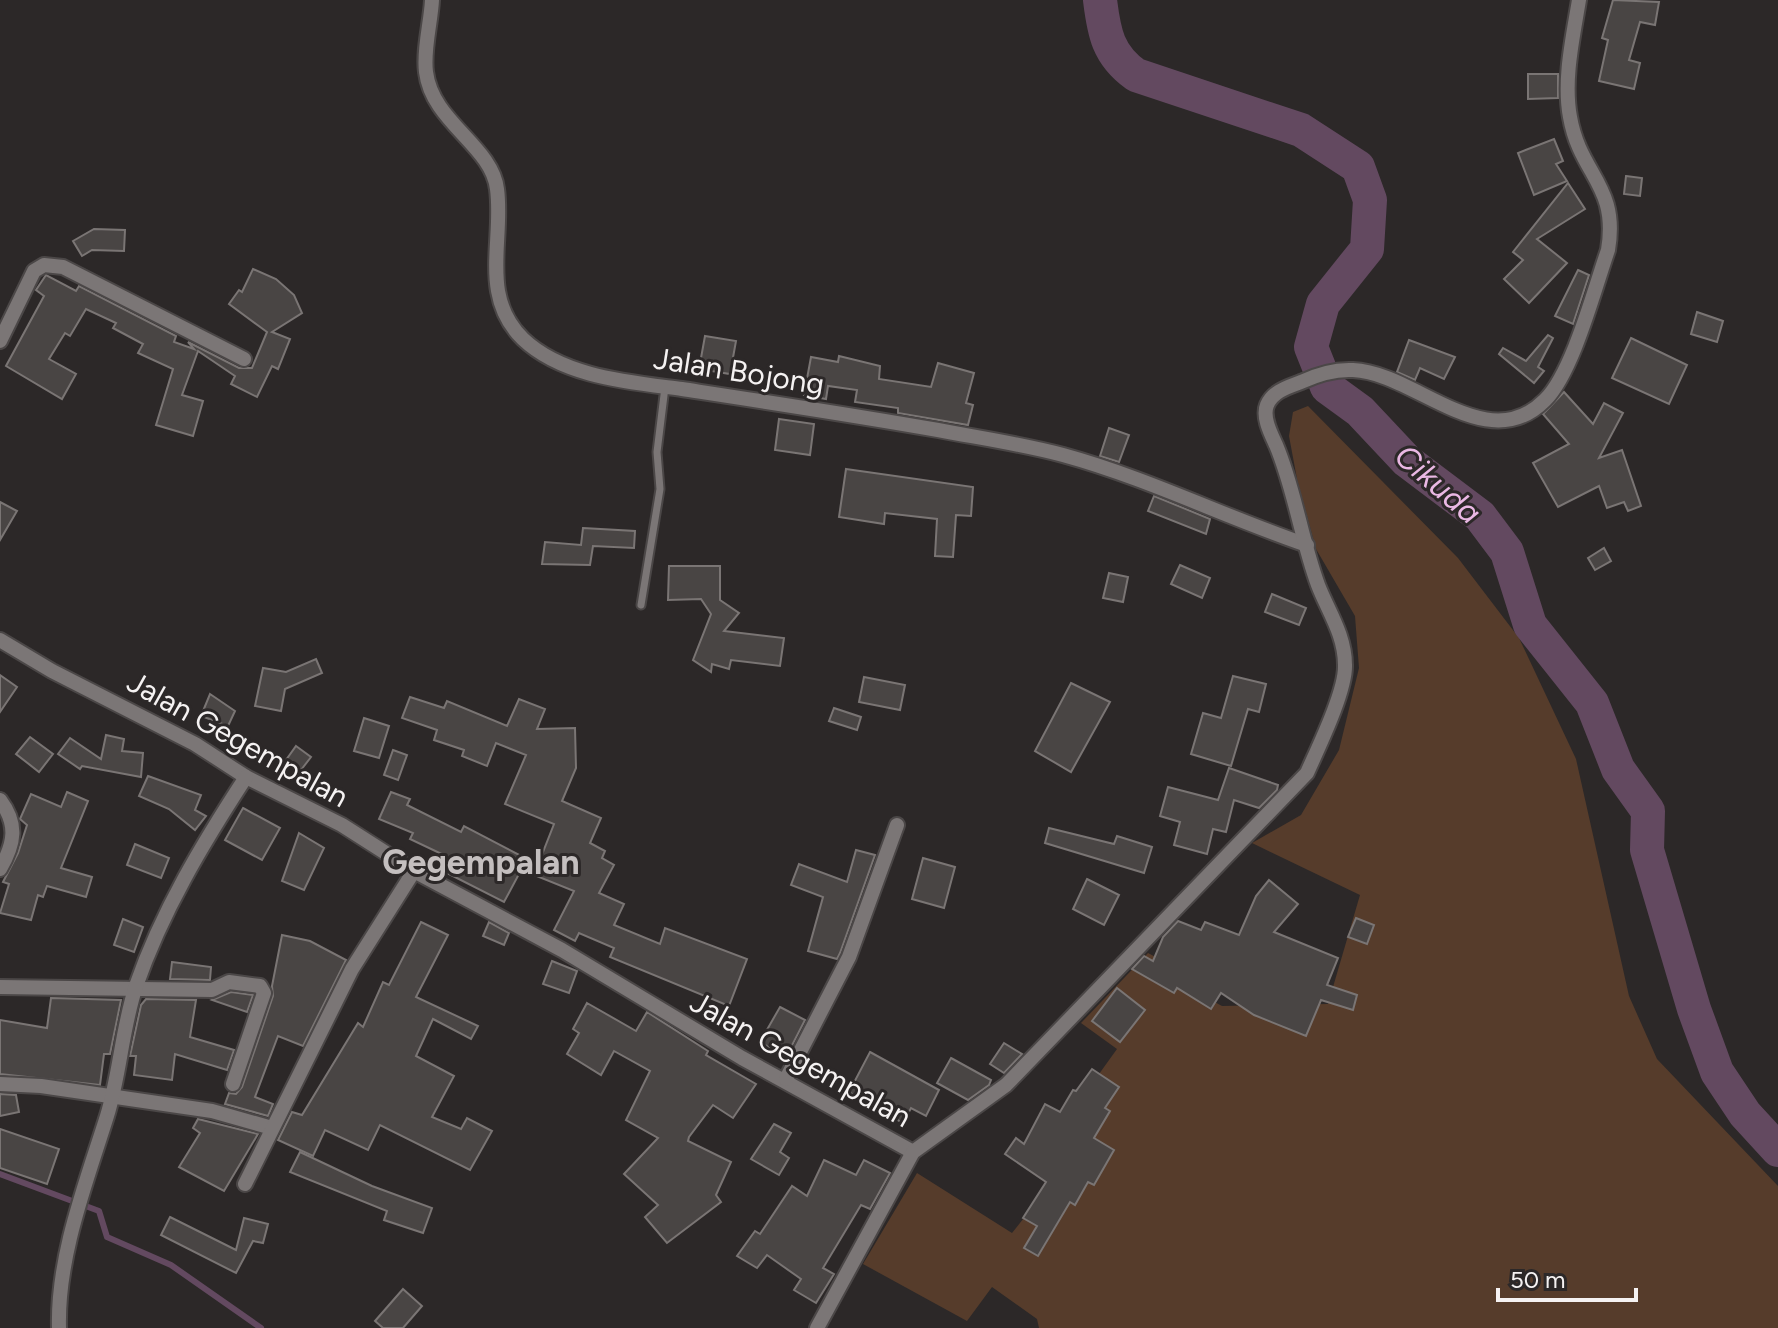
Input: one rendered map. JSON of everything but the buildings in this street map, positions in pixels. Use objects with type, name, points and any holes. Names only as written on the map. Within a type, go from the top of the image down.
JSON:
[{"type":"street","name":"Jalan Bojong","points":[[432,0],[426,73],[445,118],[476,150],[497,187],[495,284],[504,310],[522,338],[560,365],[665,387],[804,407],[1062,455],[1193,500],[1307,545]]},
{"type":"street","name":"Jalan Gegempalan","points":[[0,640],[52,671],[195,744],[246,777],[342,825],[414,871],[562,950],[742,1058],[786,1079],[913,1152],[1006,1085],[1222,860],[1258,829],[1307,773],[1330,720],[1345,666],[1336,620],[1318,586],[1265,412],[1277,392],[1325,371],[1355,369],[1379,374],[1457,411],[1502,420],[1539,406],[1557,385],[1608,250],[1612,227],[1611,210],[1605,193],[1576,143],[1569,114],[1569,76],[1579,0]]},
{"type":"street","points":[[0,341],[34,271],[50,265],[63,267],[244,359]]},
{"type":"street","points":[[59,1328],[63,1275],[80,1203],[112,1099],[135,989],[158,927],[213,827],[246,777]]},
{"type":"street","points":[[0,800],[15,826],[13,840],[0,869]]},
{"type":"street","points":[[786,1079],[849,957],[897,825]]},
{"type":"street","points":[[245,1184],[352,969],[414,871]]},
{"type":"street","points":[[0,987],[212,990],[229,982],[264,988],[233,1084]]},
{"type":"street","points":[[0,1084],[41,1086],[112,1099],[212,1111],[272,1128]]},
{"type":"street","points":[[817,1328],[913,1152]]},
{"type":"lane","points":[[641,605],[660,489],[657,452],[665,387]]},
{"type":"shaded area","points":[[1308,406],[1458,558],[1519,638],[1576,759],[1629,996],[1657,1059],[1778,1186],[1778,1328],[1039,1328],[1037,1319],[992,1287],[967,1321],[863,1264],[917,1173],[1012,1233],[1064,1167],[1081,1099],[1117,1049],[1081,1023],[1148,953],[1197,979],[1192,990],[1222,1006],[1328,1004],[1360,895],[1252,843],[1301,815],[1339,750],[1359,668],[1355,616],[1316,549],[1297,479],[1289,436],[1293,412]]},
{"type":"waterway","name":"Cikuda","points":[[1100,0],[1103,23],[1113,51],[1136,75],[1301,130],[1358,167],[1370,200],[1367,249],[1323,304],[1311,347],[1327,387],[1360,411],[1407,461],[1480,516],[1507,552],[1530,625],[1592,703],[1618,769],[1648,811],[1647,850],[1694,1009],[1717,1072],[1745,1114],[1778,1150]]},
{"type":"waterway","points":[[0,1174],[99,1211],[107,1237],[171,1265],[261,1328]]},
{"type":"district","name":"Gegempalan","points":[[481,862]]}]
